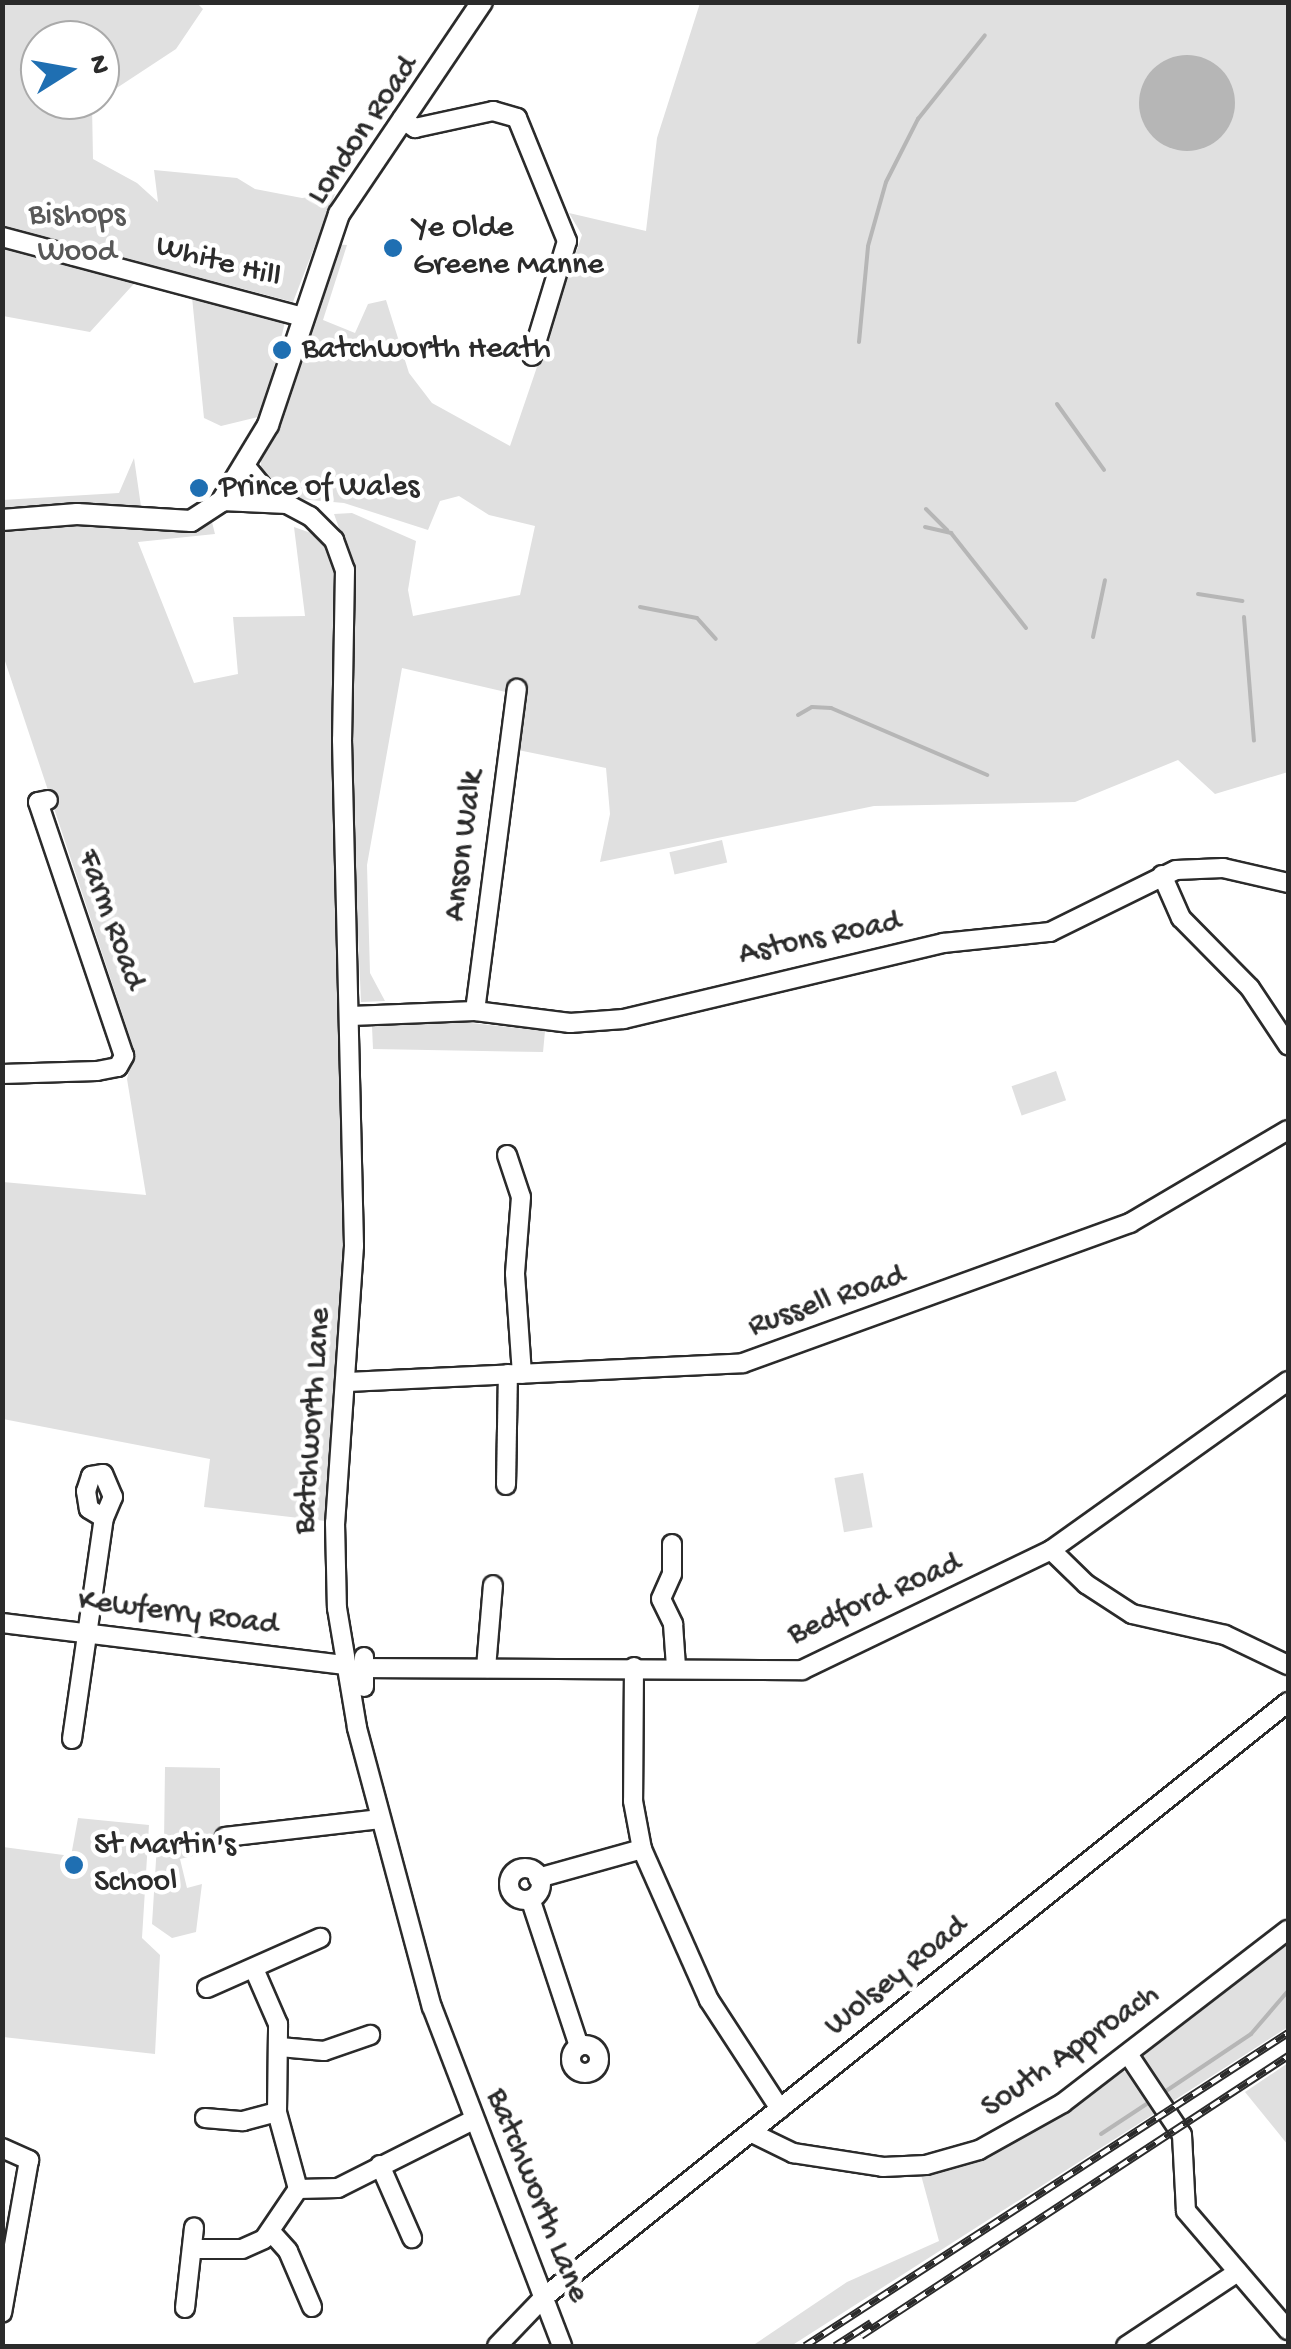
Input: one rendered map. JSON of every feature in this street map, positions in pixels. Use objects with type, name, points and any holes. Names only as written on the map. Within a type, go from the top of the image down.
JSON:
[{"type":"main road","name":"London Road","points":[[222,501],[246,468],[273,411],[339,214],[482,2]]},
{"type":"main road","points":[[2,520],[76,514],[183,522],[206,516],[222,501]]},
{"type":"street","points":[[402,119],[415,128],[493,111],[516,118],[566,241],[532,356]]},
{"type":"street","name":"White Hill","points":[[2,237],[302,317]]},
{"type":"street","name":"Batchworth Lane","points":[[246,468],[275,502],[320,524],[346,570],[342,740],[354,1246],[334,1566],[360,1669],[380,1819],[432,2007],[562,2346]]},
{"type":"street","name":"Batchworth Lane","points":[[222,501],[275,502]]},
{"type":"street","name":"Anson Walk","points":[[475,1011],[517,689]]},
{"type":"street","name":"Farm Road","points":[[2,1074],[118,1067],[123,1043],[42,817],[38,802],[48,800]]},
{"type":"street","name":"Astons Road","points":[[351,1016],[475,1011],[570,1023],[624,1019],[926,946],[1050,932],[1162,875],[1223,868],[1288,883]]},
{"type":"street","points":[[1162,875],[1189,928],[1250,988],[1288,1045]]},
{"type":"street","name":"Russell Road","points":[[346,1382],[752,1361],[1130,1222],[1288,1130]]},
{"type":"street","points":[[506,1485],[515,1374],[520,1197],[507,1155]]},
{"type":"street","name":"Bedford Road","points":[[360,1669],[802,1670],[1051,1550],[1288,1381]]},
{"type":"street","points":[[72,1739],[104,1518]]},
{"type":"street","points":[[672,1544],[672,1574],[661,1599],[672,1624],[676,1667]]},
{"type":"street","points":[[1051,1550],[1086,1584],[1132,1614],[1225,1635],[1288,1665]]},
{"type":"street","points":[[486,1668],[492,1585]]},
{"type":"street","name":"Kewferry Road","points":[[2,1623],[360,1669]]},
{"type":"street","points":[[634,1667],[632,1801],[642,1848],[709,2000],[780,2109]]},
{"type":"street","name":"Wolsey Road","points":[[497,2346],[543,2298],[1288,1702]]},
{"type":"street","points":[[225,1837],[380,1819]]},
{"type":"street","points":[[538,1878],[642,1848]]},
{"type":"street","points":[[531,1901],[512,1891],[510,1877],[525,1868],[538,1878]]},
{"type":"street","points":[[538,1878],[531,1901],[579,2046]]},
{"type":"street","name":"South Approach","points":[[752,2133],[768,2145],[825,2161],[926,2165],[1016,2132],[1128,2054],[1288,1930]]},
{"type":"street","points":[[207,1988],[255,1971],[320,1938]]},
{"type":"street","points":[[192,2250],[242,2249],[272,2232],[298,2189],[277,2112],[280,2047],[274,2014],[255,1971]]},
{"type":"street","points":[[280,2047],[324,2051],[370,2035]]},
{"type":"street","points":[[1128,2054],[1186,2149],[1186,2211],[1288,2330]]},
{"type":"street","points":[[204,2118],[242,2120],[277,2112]]},
{"type":"street","points":[[298,2189],[338,2188],[473,2120]]},
{"type":"street","points":[[2,2148],[26,2154],[29,2163],[2,2313]]},
{"type":"street","points":[[380,2166],[412,2238]]},
{"type":"street","points":[[185,2308],[194,2228]]},
{"type":"street","points":[[272,2232],[288,2250],[312,2307]]},
{"type":"street","points":[[1126,2346],[1238,2272]]},
{"type":"green space","name":"Bishops Wood","points":[[2,3],[197,3],[203,9],[176,49],[120,86],[120,20],[20,20],[20,120],[92,120],[93,159],[137,183],[158,202],[154,170],[237,178],[255,189],[302,198],[335,194],[293,302],[151,265],[90,332],[3,316]]},
{"type":"green space","points":[[700,3],[1288,3],[1288,772],[1215,794],[1178,760],[1075,802],[874,806],[600,862],[610,814],[606,768],[518,750],[523,696],[402,668],[367,865],[370,973],[385,1001],[361,1002],[351,776],[355,573],[334,514],[352,513],[416,541],[408,590],[413,616],[520,595],[535,526],[489,515],[459,496],[440,501],[428,530],[344,503],[288,498],[261,472],[261,458],[334,244],[347,245],[323,320],[355,333],[368,304],[386,300],[409,373],[432,403],[510,446],[582,235],[569,213],[646,231],[657,138]]},
{"type":"green space","points":[[192,297],[285,322],[262,416],[221,426],[204,418]]},
{"type":"green space","points":[[134,458],[144,527],[212,522],[215,534],[138,542],[194,683],[238,674],[233,617],[305,616],[294,527],[325,538],[339,574],[343,1335],[325,1521],[204,1507],[210,1459],[3,1419],[3,1182],[146,1195],[127,1079],[134,1049],[3,655],[2,500],[119,493]]},
{"type":"green space","points":[[722,840],[727,862],[675,875],[669,852]]},
{"type":"green space","points":[[462,1022],[545,1031],[543,1052],[373,1049],[372,1026]]},
{"type":"green space","points":[[1056,1071],[1066,1100],[1022,1116],[1012,1086]]},
{"type":"green space","points":[[863,1473],[873,1527],[844,1532],[834,1478]]},
{"type":"green space","points":[[165,1767],[220,1768],[220,1844],[182,1844],[196,1848],[197,1855],[180,1859],[187,1888],[202,1884],[196,1932],[172,1938],[152,1924],[157,1844],[164,1843]]},
{"type":"green space","points":[[78,1818],[149,1825],[142,1938],[160,1955],[155,2054],[3,2037],[3,1847],[71,1856]]},
{"type":"green space","points":[[1288,1937],[1288,2027],[1170,2103],[1143,2070],[1142,2051]]},
{"type":"green space","points":[[1288,2063],[1288,2145],[1245,2092]]},
{"type":"green space","points":[[1120,2070],[1134,2075],[1157,2112],[791,2346],[752,2346],[847,2282],[939,2241],[921,2175],[967,2164],[1022,2138]]},
{"type":"shaded area","points":[[1187,55],[1205,59],[1221,69],[1231,85],[1235,103],[1231,121],[1221,137],[1205,147],[1187,151],[1169,147],[1153,137],[1143,121],[1139,103],[1143,85],[1153,69],[1169,59]]},
{"type":"waterway","points":[[859,342],[868,246],[886,182],[918,119],[985,35]]},
{"type":"waterway","points":[[1057,404],[1104,470]]},
{"type":"waterway","points":[[926,509],[947,530]]},
{"type":"waterway","points":[[925,527],[951,533],[1026,628]]},
{"type":"waterway","points":[[1093,637],[1105,580]]},
{"type":"waterway","points":[[1198,594],[1242,601]]},
{"type":"waterway","points":[[640,607],[697,618],[716,639]]},
{"type":"waterway","points":[[1244,617],[1254,741]]},
{"type":"waterway","points":[[798,715],[812,707],[831,708],[987,775]]},
{"type":"waterway","points":[[1163,2093],[1251,2034],[1288,1991]]},
{"type":"waterway","points":[[1101,2134],[1151,2101]]},
{"type":"railway","points":[[805,2346],[1288,2033]]},
{"type":"railway","points":[[861,2336],[1288,2056]]},
{"type":"railway","points":[[835,2346],[871,2323]]},
{"type":"place","name":"Ye Olde Greene Manne","points":[[393,248]]},
{"type":"place","name":"Batchworth Heath","points":[[282,350]]},
{"type":"place","name":"Prince of Wales","points":[[199,488]]},
{"type":"place","name":"St Martin's School","points":[[74,1865]]}]
